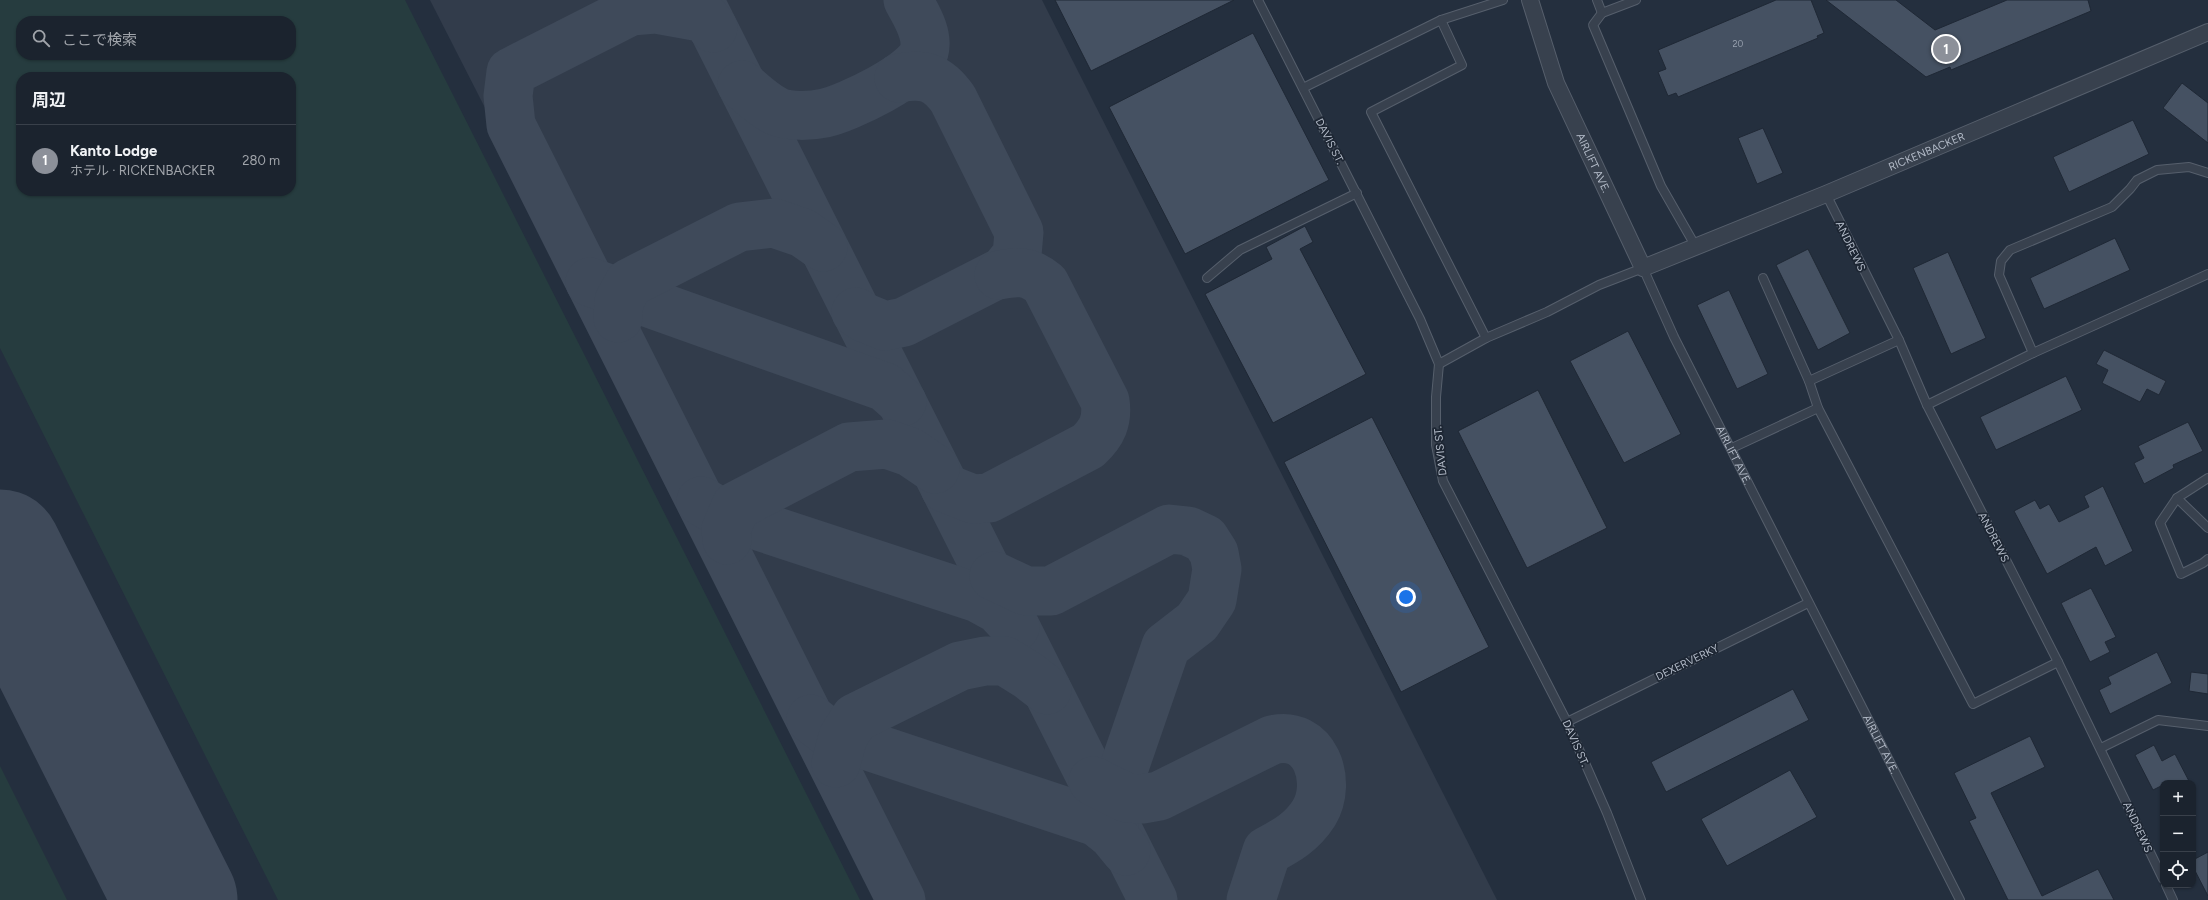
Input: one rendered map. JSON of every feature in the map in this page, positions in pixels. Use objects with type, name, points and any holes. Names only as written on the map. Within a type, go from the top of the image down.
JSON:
[{"type":"street","name":"AIRLIFT AVE.","points":[[1530,0],[1556,83],[1643,268]]},
{"type":"street","name":"RICKENBACKER","points":[[1643,268],[1826,194],[2208,32]]},
{"type":"lane","name":"DAVIS ST.","points":[[1258,0],[1420,319],[1439,364],[1436,397],[1436,445],[1443,481],[1567,722],[1607,813],[1641,900]]},
{"type":"lane","points":[[1303,88],[1441,20],[1503,0]]},
{"type":"lane","points":[[1597,0],[1602,13]]},
{"type":"lane","points":[[1636,0],[1602,13],[1593,25],[1661,186],[1696,247]]},
{"type":"lane","points":[[1441,20],[1462,65],[1371,112],[1486,338]]},
{"type":"lane","points":[[2033,353],[1999,275],[2001,260],[2010,250],[2112,207],[2130,190],[2137,180],[2157,170],[2189,167],[2208,173]]},
{"type":"lane","points":[[1207,278],[1240,250],[1357,193]]},
{"type":"lane","name":"ANDREWS","points":[[1826,194],[1899,340],[1927,405],[2101,748],[2160,873]]},
{"type":"lane","points":[[1439,364],[1486,338],[1547,312],[1600,285],[1643,268]]},
{"type":"lane","name":"AIRLIFT AVE.","points":[[1643,268],[1674,337],[1732,448],[1808,603],[1960,900]]},
{"type":"lane","points":[[1927,405],[2033,353],[2208,274]]},
{"type":"lane","points":[[1763,278],[1809,381],[1818,408],[1973,704],[2058,662]]},
{"type":"lane","points":[[1809,381],[1899,340]]},
{"type":"lane","points":[[1732,448],[1818,408]]},
{"type":"lane","points":[[2208,478],[2177,498],[2160,524],[2181,574],[2208,559]]},
{"type":"lane","points":[[2177,498],[2208,528]]},
{"type":"lane","name":"DEXERVERKY","points":[[1567,722],[1808,603]]},
{"type":"lane","points":[[2101,748],[2158,720],[2208,726]]},
{"type":"lane","points":[[2167,888],[2173,900]]},
{"type":"shaded area","points":[[430,0],[1042,0],[1497,900],[889,900]]},
{"type":"green space","points":[[0,0],[405,0],[860,900],[278,900],[0,348]]},
{"type":"green space","points":[[0,766],[67,900],[0,900]]},
{"type":"building","points":[[1055,0],[1234,0],[1091,71]]},
{"type":"building","points":[[1776,0],[1811,0],[1824,33],[1817,36],[1818,38],[1678,97],[1676,93],[1668,96],[1658,72],[1666,69],[1658,50]]},
{"type":"building","points":[[1826,0],[1896,0],[1935,30],[2007,0],[2088,0],[2091,11],[1951,70],[1950,67],[1926,77]]},
{"type":"building","points":[[1253,33],[1329,180],[1185,254],[1109,107]]},
{"type":"building","points":[[2182,83],[2208,103],[2208,143],[2163,108]]},
{"type":"building","points":[[2133,120],[2149,154],[2069,192],[2053,157]]},
{"type":"building","points":[[1763,128],[1783,173],[1757,184],[1738,138]]},
{"type":"building","points":[[1305,226],[1313,242],[1300,249],[1366,374],[1273,423],[1205,294],[1272,259],[1266,247]]},
{"type":"building","points":[[2115,238],[2130,270],[2044,309],[2030,278]]},
{"type":"building","points":[[1808,249],[1850,333],[1818,350],[1776,265]]},
{"type":"building","points":[[1948,252],[1986,338],[1951,354],[1913,268]]},
{"type":"building","points":[[1729,290],[1768,374],[1737,389],[1697,305]]},
{"type":"building","points":[[1628,331],[1681,434],[1624,463],[1570,361]]},
{"type":"building","points":[[2104,350],[2166,381],[2159,395],[2147,389],[2140,402],[2102,383],[2108,370],[2096,364]]},
{"type":"building","points":[[2066,376],[2082,410],[1996,450],[1980,417]]},
{"type":"building","points":[[1538,390],[1607,528],[1527,568],[1458,431]]},
{"type":"building","points":[[1372,417],[1489,647],[1401,692],[1284,462]]},
{"type":"building","points":[[2188,422],[2203,451],[2173,465],[2174,468],[2144,484],[2134,463],[2144,458],[2138,446]]},
{"type":"building","points":[[2103,486],[2133,551],[2105,566],[2096,547],[2047,574],[2014,511],[2035,500],[2040,509],[2049,504],[2059,522],[2089,507],[2084,496]]},
{"type":"building","points":[[2091,588],[2116,637],[2105,642],[2110,652],[2090,662],[2061,603]]},
{"type":"building","points":[[2157,652],[2172,683],[2110,714],[2099,690],[2111,684],[2108,677]]},
{"type":"building","points":[[2191,672],[2208,674],[2208,694],[2189,691]]},
{"type":"building","points":[[1793,689],[1809,720],[1666,792],[1651,762]]},
{"type":"building","points":[[2030,736],[2045,767],[1991,793],[2042,896],[2098,869],[2114,900],[2008,900],[1969,821],[1976,818],[1954,773]]},
{"type":"building","points":[[2154,745],[2162,761],[2175,754],[2188,780],[2160,780],[2160,786],[2153,790],[2135,755]]},
{"type":"building","points":[[1790,770],[1817,817],[1727,866],[1701,819]]},
{"type":"building","points":[[2208,852],[2208,896],[2196,873],[2196,858]]},
{"type":"taxiway","points":[[699,0],[1153,900]]},
{"type":"taxiway","points":[[742,85],[772,109],[781,113],[794,115],[813,115],[825,113],[864,98],[909,71],[919,61],[924,52],[925,38],[918,18],[908,0]]},
{"type":"taxiway","points":[[713,28],[705,18],[655,9],[631,11],[511,72],[508,96],[511,125],[901,900]]},
{"type":"taxiway","points":[[856,312],[863,317],[885,326],[904,322],[1004,271],[1017,255],[1019,232],[953,99],[942,86],[930,79],[916,76],[899,78]]},
{"type":"taxiway","points":[[618,318],[619,301],[629,283],[739,227],[774,223],[803,233],[823,247]]},
{"type":"taxiway","points":[[945,488],[973,499],[989,498],[1088,446],[1097,436],[1105,421],[1105,401],[1045,284],[1029,274],[1024,273],[999,275]]},
{"type":"taxiway","points":[[590,282],[885,387],[902,402]]},
{"type":"taxiway","points":[[727,540],[726,529],[736,506],[849,447],[887,444],[910,452],[935,469]]},
{"type":"taxiway","points":[[701,501],[725,515],[978,598],[998,609],[1015,627]]},
{"type":"taxiway","points":[[994,576],[1026,591],[1051,591],[1169,529],[1188,531],[1205,539],[1214,553],[1217,569],[1212,600],[1197,622],[1166,646],[1116,791],[1113,814],[1114,823]]},
{"type":"taxiway","points":[[836,763],[843,737],[855,718],[960,666],[985,661],[1005,661],[1029,676],[1047,690]]},
{"type":"taxiway","points":[[811,719],[829,733],[1097,822],[1112,834],[1126,851]]},
{"type":"taxiway","points":[[1093,781],[1127,798],[1142,799],[1159,796],[1272,740],[1287,739],[1299,742],[1309,750],[1316,760],[1322,787],[1319,800],[1314,813],[1299,831],[1287,840],[1267,851],[1251,900]]},
{"type":"runway","points":[[0,551],[176,900]]},
{"type":"place","name":"Kanto Lodge","points":[[1946,49]]}]
